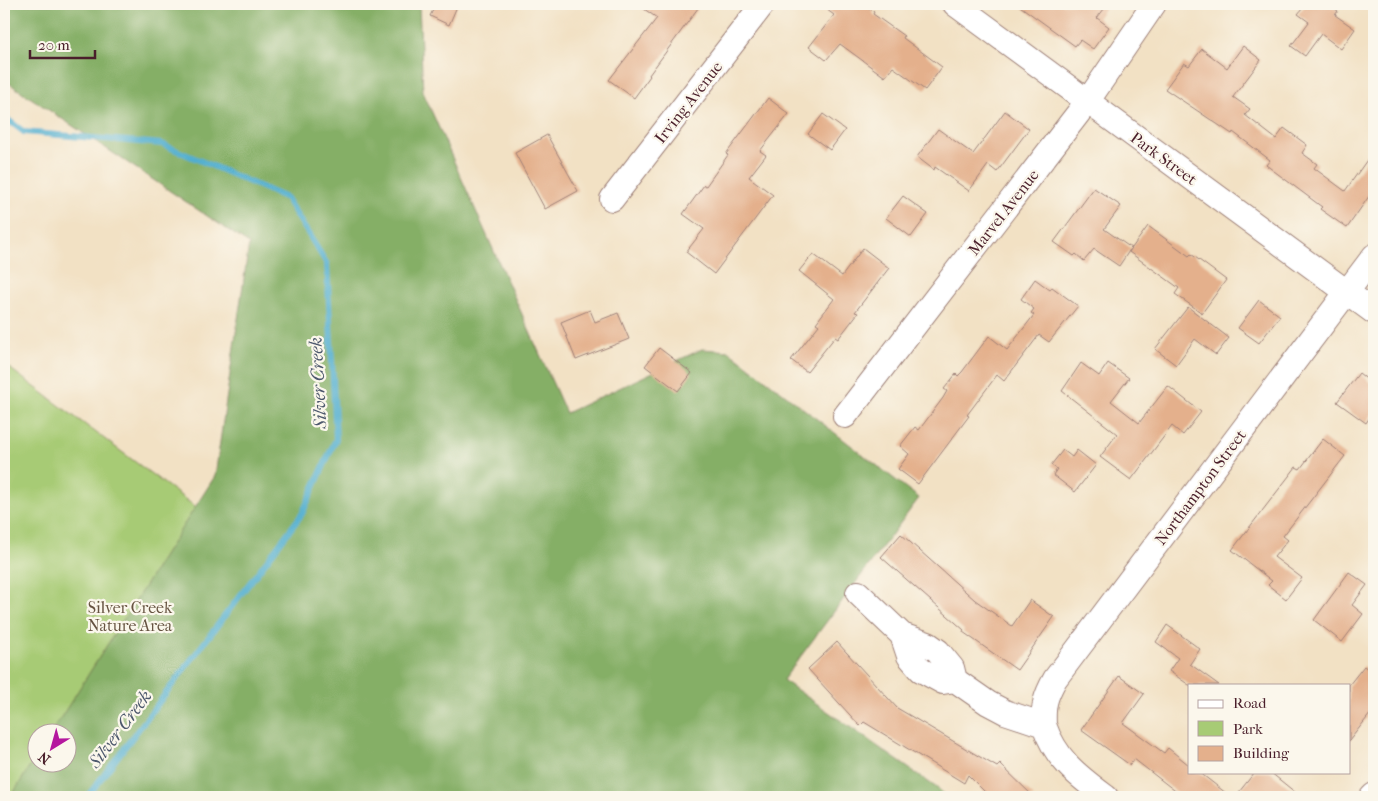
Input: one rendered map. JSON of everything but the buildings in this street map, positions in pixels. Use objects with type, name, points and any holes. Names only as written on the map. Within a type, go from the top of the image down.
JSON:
[{"type":"street","name":"Irving Avenue","points":[[612,199],[763,4]]},
{"type":"street","name":"Park Street","points":[[955,4],[1374,312]]},
{"type":"street","name":"Marvel Avenue","points":[[845,416],[1087,102],[1154,4]]},
{"type":"street","name":"Northampton Street","points":[[1044,725],[1045,698],[1055,679],[1374,256]]},
{"type":"street","points":[[858,593],[902,635],[909,656],[921,670],[943,682],[955,680],[988,703],[1005,712],[1044,725],[1048,736],[1063,761],[1077,775],[1106,797]]},
{"type":"green space","points":[[4,4],[419,4],[423,92],[566,413],[702,349],[729,351],[919,498],[783,680],[948,797],[11,797],[28,770],[28,774],[78,774],[78,724],[57,724],[215,476],[249,244],[4,80]]},
{"type":"green space","name":"Silver Creek Nature Area","points":[[4,364],[307,590],[152,797],[4,797]]},
{"type":"waterway","name":"Silver Creek","points":[[4,117],[24,132],[162,144],[286,198],[327,264],[336,439],[302,514],[87,797]]}]
